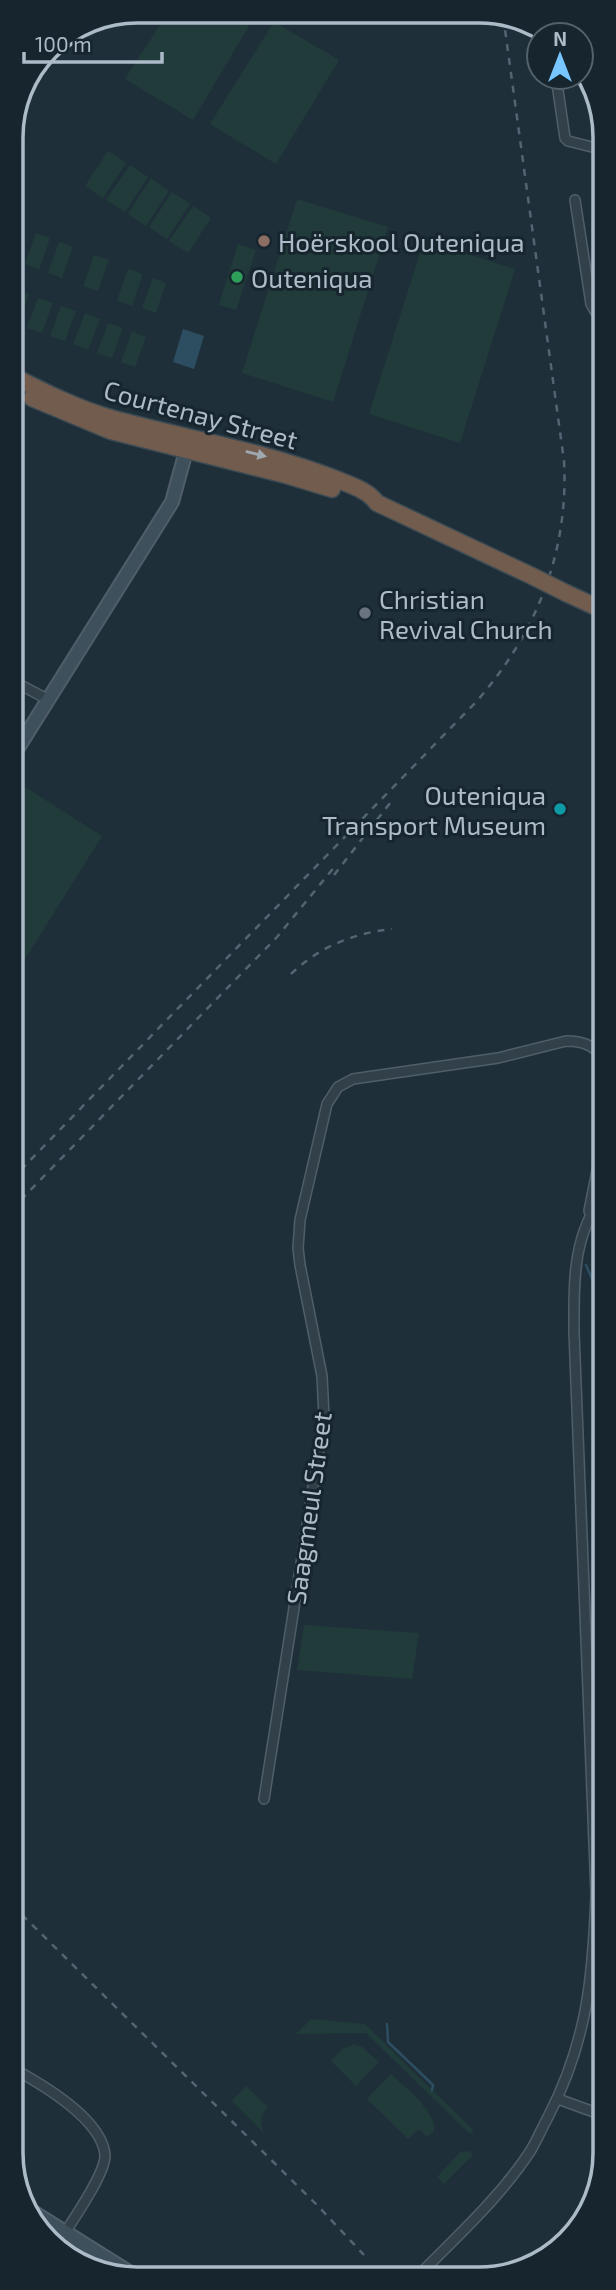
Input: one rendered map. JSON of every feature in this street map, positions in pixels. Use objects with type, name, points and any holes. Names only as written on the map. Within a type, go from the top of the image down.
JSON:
[{"type":"highway","name":"Courtenay Street","points":[[23,381],[112,418],[310,482],[369,504],[377,503],[593,605]]},
{"type":"highway","name":"Courtenay Street","points":[[23,393],[111,431],[188,443]]},
{"type":"street","points":[[558,91],[565,138],[593,147]]},
{"type":"street","points":[[575,200],[593,308]]},
{"type":"street","points":[[23,740],[172,502],[188,443]]},
{"type":"street","points":[[23,686],[49,700]]},
{"type":"street","name":"Saagmeul Street","points":[[264,1799],[324,1417],[322,1376],[300,1265],[298,1239],[302,1210],[327,1104],[338,1087],[353,1079],[498,1058],[566,1041],[578,1041],[593,1047]]},
{"type":"street","points":[[593,1189],[574,1272],[593,1817]]},
{"type":"street","points":[[586,1223],[593,1212]]},
{"type":"street","points":[[426,2267],[510,2177],[531,2150],[558,2099],[573,2063],[586,2015],[593,1965]]},
{"type":"street","points":[[23,2074],[46,2087],[76,2110],[102,2144],[105,2156],[100,2172],[61,2238]]},
{"type":"street","points":[[558,2099],[593,2112]]},
{"type":"street","points":[[64,2241],[111,2264]]},
{"type":"green space","points":[[161,23],[251,23],[193,120],[125,79]]},
{"type":"green space","points":[[273,23],[339,60],[276,164],[210,124]]},
{"type":"green space","points":[[108,151],[126,163],[103,198],[85,186]]},
{"type":"green space","points":[[130,165],[148,177],[125,212],[106,200]]},
{"type":"green space","points":[[151,178],[169,191],[146,226],[128,214]]},
{"type":"green space","points":[[172,192],[190,204],[167,239],[149,227]]},
{"type":"green space","points":[[297,199],[388,227],[333,402],[242,373]]},
{"type":"green space","points":[[193,206],[211,218],[188,253],[169,241]]},
{"type":"green space","points":[[36,233],[50,238],[39,270],[25,264]]},
{"type":"green space","points":[[424,240],[515,269],[460,443],[369,414]]},
{"type":"green space","points":[[59,242],[73,247],[62,278],[48,273]]},
{"type":"green space","name":"Outeniqua","points":[[238,244],[256,250],[236,310],[219,305]]},
{"type":"green space","points":[[94,255],[109,260],[98,291],[83,286]]},
{"type":"green space","points":[[128,269],[143,274],[132,306],[117,300]]},
{"type":"green space","points":[[153,278],[166,283],[156,313],[142,308]]},
{"type":"green space","points":[[23,292],[29,294],[23,311]]},
{"type":"green space","points":[[38,298],[53,303],[42,333],[27,328]]},
{"type":"green space","points":[[61,306],[76,311],[65,341],[50,336]]},
{"type":"green space","points":[[85,313],[100,319],[88,350],[73,344]]},
{"type":"green space","points":[[108,323],[123,328],[112,358],[97,353]]},
{"type":"green space","points":[[132,331],[146,337],[135,367],[121,362]]},
{"type":"green space","points":[[23,786],[102,836],[23,962]]},
{"type":"green space","points":[[304,1625],[419,1633],[412,1679],[297,1670]]},
{"type":"green space","points":[[311,2019],[365,2024],[474,2131],[470,2134],[366,2033],[296,2034]]},
{"type":"green space","points":[[354,2044],[362,2047],[379,2062],[356,2086],[331,2061],[342,2049]]},
{"type":"green space","points":[[391,2074],[419,2100],[431,2116],[434,2131],[427,2137],[419,2129],[408,2139],[367,2099]]},
{"type":"green space","points":[[246,2086],[268,2107],[261,2119],[264,2133],[232,2101]]},
{"type":"green space","points":[[470,2151],[473,2155],[444,2184],[437,2177],[460,2152]]},
{"type":"water","name":"Outeniqua","points":[[183,329],[204,336],[194,369],[173,362]]},
{"type":"waterway","points":[[586,1265],[593,1281]]},
{"type":"waterway","points":[[387,2024],[388,2042],[433,2085],[432,2090]]},
{"type":"railway","points":[[23,1168],[476,702],[497,676],[532,620],[554,559],[561,527],[564,461],[504,26]]},
{"type":"railway","points":[[334,875],[390,803]]},
{"type":"railway","points":[[23,1198],[277,937],[336,865]]},
{"type":"railway","points":[[291,974],[313,956],[338,943],[364,934],[392,929]]},
{"type":"railway","points":[[23,1916],[318,2206],[364,2255]]},
{"type":"place","name":"Hoërskool Outeniqua","points":[[264,241]]},
{"type":"place","name":"Outeniqua","points":[[237,277]]},
{"type":"place","name":"Christian Revival Church","points":[[365,613]]},
{"type":"place","name":"Outeniqua Transport Museum","points":[[560,809]]}]
